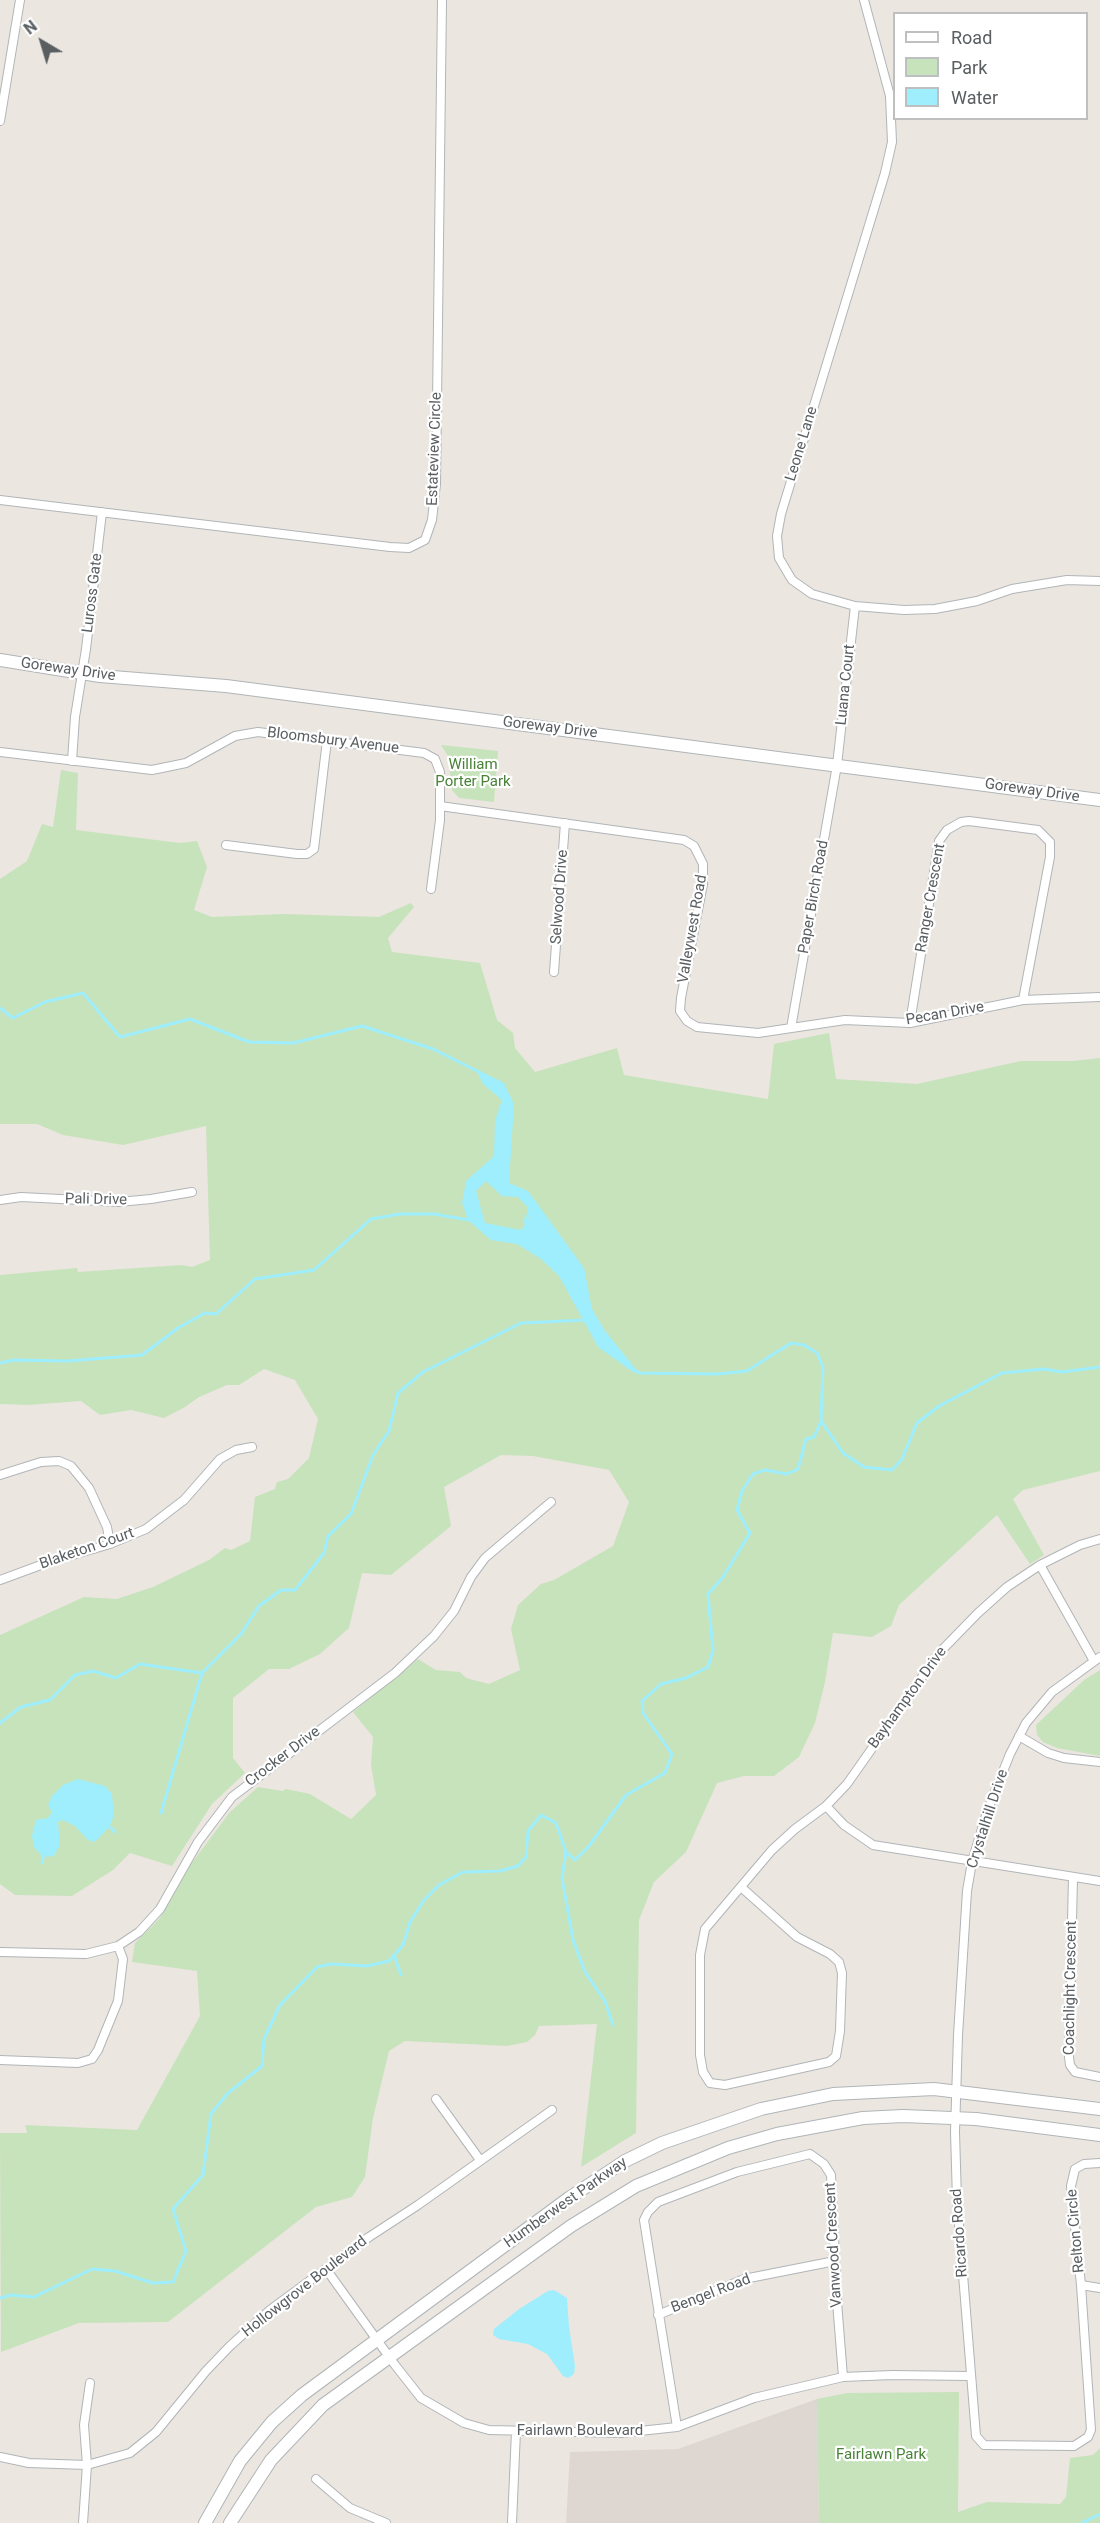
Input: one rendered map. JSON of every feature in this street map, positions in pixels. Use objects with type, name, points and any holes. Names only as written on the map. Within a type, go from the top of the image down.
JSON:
[{"type":"main road","name":"Goreway Drive","points":[[0,660],[82,673],[226,686],[1100,800]]},
{"type":"main road","name":"Humberwest Parkway","points":[[205,2523],[240,2461],[272,2422],[326,2376],[577,2192],[625,2161],[662,2143],[760,2109],[833,2094],[919,2088],[956,2090],[1100,2109]]},
{"type":"main road","name":"Humberwest Parkway","points":[[230,2523],[265,2469],[291,2436],[324,2405],[571,2226],[636,2186],[697,2159],[777,2134],[863,2118],[955,2118],[1100,2135]]},
{"type":"street","points":[[0,121],[20,0]]},
{"type":"street","name":"Estateview Circle","points":[[0,500],[390,548],[409,548],[425,540],[432,520],[435,484],[442,0]]},
{"type":"street","name":"Leone Lane","points":[[864,0],[890,96],[892,142],[781,514],[777,536],[779,558],[792,580],[812,594],[855,606],[904,610],[936,609],[977,601],[1012,589],[1067,580],[1100,581]]},
{"type":"street","name":"Luross Gate","points":[[72,761],[75,717],[102,512]]},
{"type":"street","name":"Luana Court","points":[[837,765],[855,606]]},
{"type":"street","name":"Bloomsbury Avenue","points":[[0,752],[152,770],[175,767],[197,759],[226,740],[243,733],[274,733],[424,753],[433,757],[440,772],[440,806],[431,889]]},
{"type":"street","points":[[226,845],[297,854],[307,854],[314,849],[327,740]]},
{"type":"street","name":"Paper Birch Road","points":[[791,1028],[837,765]]},
{"type":"street","name":"Valleywest Road","points":[[440,806],[684,840],[694,846],[703,864],[703,885],[680,1011],[687,1022],[698,1027],[758,1033],[791,1028]]},
{"type":"street","name":"Ranger Crescent","points":[[910,1023],[939,841],[947,830],[961,822],[969,821],[1038,830],[1050,842],[1050,857],[1023,1000]]},
{"type":"street","name":"Selwood Drive","points":[[554,972],[566,822]]},
{"type":"street","name":"Pecan Drive","points":[[791,1028],[845,1020],[910,1023],[1023,1000],[1100,997]]},
{"type":"street","name":"Pali Drive","points":[[0,1200],[21,1197],[119,1202],[163,1198],[192,1192]]},
{"type":"street","name":"Blaketon Court","points":[[0,1580],[48,1562],[110,1544],[146,1529],[184,1500],[220,1459],[236,1450],[252,1447]]},
{"type":"street","points":[[0,1475],[41,1462],[59,1461],[71,1466],[89,1488],[106,1527],[110,1544]]},
{"type":"street","name":"Crocker Drive","points":[[0,1952],[86,1954],[117,1946],[139,1932],[154,1917],[198,1842],[232,1797],[372,1691],[409,1660],[434,1636],[454,1611],[471,1577],[485,1558],[551,1502]]},
{"type":"street","name":"Bayhampton Drive","points":[[741,1887],[797,1937],[830,1954],[839,1962],[843,1973],[840,2031],[836,2056],[829,2062],[725,2085],[710,2083],[703,2072],[700,2055],[700,1955],[705,1929],[772,1850],[826,1806],[847,1784],[939,1653],[978,1612],[1007,1587],[1040,1565],[1080,1545],[1100,1539]]},
{"type":"street","points":[[1040,1565],[1097,1659]]},
{"type":"street","name":"Crystalhill Drive","points":[[956,2090],[967,1891],[972,1862],[988,1809],[1019,1736],[1038,1706],[1052,1692],[1097,1659]]},
{"type":"street","points":[[1019,1736],[1048,1753],[1064,1758],[1100,1762]]},
{"type":"street","points":[[826,1806],[844,1825],[873,1845],[1100,1881]]},
{"type":"street","name":"Coachlight Crescent","points":[[1073,1877],[1069,2057],[1075,2072],[1100,2078]]},
{"type":"street","points":[[0,2060],[78,2063],[92,2059],[118,2001],[123,1959],[117,1946]]},
{"type":"street","name":"Ricardo Road","points":[[956,2090],[957,2200],[970,2376]]},
{"type":"street","points":[[436,2099],[480,2160]]},
{"type":"street","name":"Hollowgrove Boulevard","points":[[0,2457],[29,2463],[87,2465],[130,2453],[156,2432],[195,2383],[230,2346],[270,2310],[552,2110]]},
{"type":"street","name":"Vanwood Crescent","points":[[678,2427],[644,2220],[658,2202],[737,2172],[810,2154],[824,2164],[831,2175],[843,2377]]},
{"type":"street","name":"Relton Circle","points":[[970,2376],[976,2436],[984,2445],[1074,2446],[1082,2443],[1088,2437],[1092,2422],[1071,2186],[1075,2169],[1084,2164],[1100,2163]]},
{"type":"street","name":"Bengel Road","points":[[658,2315],[744,2279],[835,2261]]},
{"type":"street","name":"Fairlawn Boulevard","points":[[326,2270],[413,2389],[444,2413],[478,2427],[516,2432],[621,2433],[678,2427],[754,2398],[843,2377],[970,2376]]},
{"type":"street","name":"Relton Circle","points":[[1081,2285],[1100,2288]]},
{"type":"street","points":[[83,2523],[87,2465],[84,2426],[90,2383]]},
{"type":"street","points":[[512,2523],[516,2432]]},
{"type":"street","points":[[316,2479],[350,2508],[386,2523]]},
{"type":"shaded area","points":[[817,2399],[819,2523],[566,2523],[570,2452],[678,2449]]},
{"type":"green space","name":"William Porter Park","points":[[441,745],[498,751],[494,802],[459,798],[452,790],[448,756]]},
{"type":"green space","points":[[61,770],[78,773],[76,830],[180,843],[197,841],[207,867],[194,910],[212,917],[283,914],[379,917],[411,903],[414,907],[388,938],[392,952],[480,963],[497,1020],[513,1033],[515,1048],[535,1072],[617,1048],[624,1075],[768,1099],[774,1044],[829,1033],[836,1079],[917,1084],[1021,1061],[1073,1061],[1100,1058],[1100,1471],[1023,1490],[1013,1499],[1044,1555],[1030,1564],[997,1515],[899,1605],[891,1626],[872,1637],[833,1633],[815,1723],[799,1757],[774,1776],[744,1776],[717,1783],[686,1852],[654,1882],[639,1920],[636,2133],[581,2167],[597,2024],[539,2026],[535,2035],[527,2042],[507,2046],[405,2041],[389,2051],[373,2118],[365,2177],[352,2197],[316,2207],[168,2322],[79,2323],[1,2352],[0,2133],[27,2133],[25,2125],[137,2130],[200,2016],[197,1971],[132,1962],[135,1943],[159,1919],[191,1864],[230,1812],[258,1787],[310,1794],[351,1819],[376,1795],[371,1765],[373,1737],[353,1712],[418,1659],[436,1670],[460,1672],[466,1678],[489,1684],[520,1670],[511,1629],[518,1605],[541,1584],[554,1580],[613,1546],[629,1502],[609,1470],[533,1456],[501,1455],[444,1487],[451,1526],[391,1575],[362,1573],[349,1628],[320,1654],[289,1669],[269,1669],[233,1698],[233,1758],[245,1773],[212,1804],[172,1866],[130,1853],[113,1870],[72,1896],[15,1895],[0,1884],[0,1635],[84,1597],[117,1599],[153,1587],[209,1560],[225,1548],[231,1550],[250,1541],[255,1497],[275,1489],[277,1482],[288,1479],[309,1458],[318,1419],[295,1380],[264,1369],[239,1385],[227,1385],[199,1397],[164,1418],[131,1410],[100,1415],[81,1401],[27,1405],[0,1404],[0,1275],[77,1268],[78,1272],[182,1265],[192,1267],[210,1260],[206,1126],[123,1145],[63,1135],[37,1124],[0,1124],[0,879],[27,861],[42,824],[53,827]]},
{"type":"green space","points":[[1100,1670],[1100,1756],[1057,1748],[1043,1742],[1037,1735],[1036,1725],[1084,1680]]},
{"type":"green space","name":"Fairlawn Park","points":[[959,2392],[958,2512],[987,2502],[1060,2504],[1066,2497],[1070,2458],[1093,2455],[1100,2448],[1100,2523],[819,2523],[817,2399],[847,2393]]},
{"type":"water","points":[[476,1069],[504,1083],[514,1104],[509,1183],[528,1191],[584,1268],[592,1309],[605,1331],[639,1373],[633,1372],[598,1347],[559,1276],[541,1259],[517,1244],[491,1240],[468,1220],[462,1203],[466,1181],[494,1156],[495,1121],[502,1100],[483,1084]],"holes":[[[486,1181],[502,1196],[518,1197],[528,1208],[529,1218],[521,1230],[485,1223],[476,1191]]]},
{"type":"water","points":[[78,1779],[105,1786],[112,1794],[114,1816],[109,1827],[95,1842],[88,1840],[75,1826],[63,1820],[58,1822],[60,1845],[54,1856],[43,1857],[34,1847],[32,1836],[36,1820],[48,1818],[52,1812],[48,1805],[52,1796],[63,1785]]},
{"type":"water","points":[[554,2290],[567,2298],[575,2366],[574,2374],[568,2378],[563,2376],[547,2354],[528,2344],[499,2339],[493,2335],[494,2329],[519,2309],[548,2291]]},
{"type":"waterway","points":[[0,1008],[13,1018],[45,1002],[83,993],[120,1037],[190,1019],[249,1042],[293,1043],[362,1026],[433,1049],[479,1072]]},
{"type":"waterway","points":[[527,1226],[525,1221],[530,1211]]},
{"type":"waterway","points":[[0,1363],[14,1360],[68,1361],[142,1355],[178,1328],[205,1313],[216,1314],[255,1279],[314,1270],[371,1219],[400,1214],[434,1214],[469,1220]]},
{"type":"waterway","points":[[161,1813],[202,1673],[241,1634],[259,1606],[281,1590],[295,1590],[324,1553],[328,1536],[351,1514],[373,1455],[389,1431],[398,1393],[423,1372],[521,1323],[586,1320]]},
{"type":"waterway","points":[[566,1852],[575,1860],[589,1846],[626,1795],[665,1773],[672,1754],[643,1713],[642,1701],[661,1684],[686,1678],[708,1667],[713,1650],[708,1594],[723,1577],[750,1533],[737,1510],[742,1491],[753,1474],[765,1470],[787,1474],[798,1469],[806,1439],[814,1437],[821,1421],[823,1367],[817,1353],[804,1345],[791,1343],[747,1371],[718,1374],[639,1373],[637,1371]]},
{"type":"waterway","points":[[821,1421],[843,1453],[864,1467],[892,1470],[902,1459],[917,1423],[939,1406],[1002,1373],[1044,1369],[1062,1372],[1100,1367]]},
{"type":"waterway","points":[[0,1723],[21,1707],[50,1700],[75,1675],[93,1671],[116,1678],[140,1664],[202,1673]]},
{"type":"waterway","points":[[0,2298],[11,2295],[34,2297],[92,2269],[115,2271],[153,2283],[173,2282],[186,2251],[173,2209],[203,2175],[211,2114],[227,2094],[262,2066],[264,2039],[280,2005],[317,1967],[331,1964],[367,1966],[389,1961],[403,1945],[410,1922],[424,1900],[439,1885],[463,1872],[500,1871],[518,1866],[526,1857],[528,1831],[541,1815],[556,1823],[566,1852],[562,1878],[573,1940],[585,1972],[605,2001],[613,2025]]},
{"type":"waterway","points":[[107,1824],[115,1832]]},
{"type":"waterway","points":[[42,1863],[44,1853]]},
{"type":"waterway","points":[[394,1955],[401,1975]]},
{"type":"waterway","points":[[1082,2523],[1100,2514]]}]
